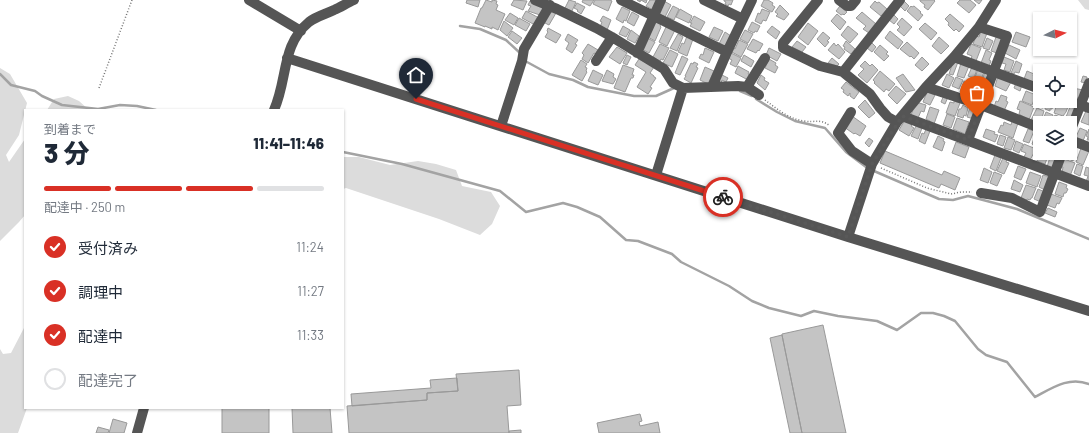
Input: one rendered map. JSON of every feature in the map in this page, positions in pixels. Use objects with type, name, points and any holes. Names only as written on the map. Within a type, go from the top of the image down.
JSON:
[{"type":"street","points":[[249,0],[301,31]]},
{"type":"street","points":[[274,109],[281,90],[287,58],[294,38],[310,22],[321,15],[354,0]]},
{"type":"street","points":[[535,0],[556,5],[612,37],[664,69],[674,83],[683,88],[738,86],[747,88],[758,95]]},
{"type":"street","points":[[621,0],[727,52]]},
{"type":"street","points":[[637,53],[661,0]]},
{"type":"street","points":[[704,0],[743,19]]},
{"type":"street","points":[[712,87],[752,0]]},
{"type":"street","points":[[818,0],[783,43],[784,48],[820,66],[843,72],[870,94],[888,117],[900,119],[968,140],[1089,186]]},
{"type":"street","points":[[839,0],[847,6],[851,6],[856,0]]},
{"type":"street","points":[[843,72],[900,0]]},
{"type":"street","points":[[848,237],[872,164],[900,119],[926,87],[954,57],[979,26],[996,0]]},
{"type":"street","points":[[501,126],[522,61],[524,49],[556,5]]},
{"type":"street","points":[[968,140],[1007,36],[979,26]]},
{"type":"street","points":[[596,61],[612,37]]},
{"type":"street","points":[[954,57],[1033,86]]},
{"type":"street","points":[[287,58],[848,237],[1089,311]]},
{"type":"street","points":[[747,88],[765,58]]},
{"type":"street","points":[[1077,120],[1085,106],[1089,83]]},
{"type":"street","points":[[926,87],[981,105],[1033,125]]},
{"type":"street","points":[[656,175],[683,88]]},
{"type":"street","points":[[851,112],[838,132],[852,151],[872,164]]},
{"type":"street","points":[[1077,143],[1089,147]]},
{"type":"street","points":[[981,193],[1012,198],[1040,212],[1060,160]]},
{"type":"street","points":[[137,433],[144,409]]},
{"type":"path","points":[[99,88],[132,0]]},
{"type":"path","points":[[758,95],[784,114],[804,121],[822,121],[838,132]]},
{"type":"path","points":[[872,164],[927,188],[952,194],[961,192],[981,193]]},
{"type":"shaded area","points":[[1078,0],[1089,0],[1089,10],[1085,9]]},
{"type":"shaded area","points":[[0,68],[10,74],[27,103],[26,109],[24,109],[19,135],[6,155],[9,162],[24,140],[24,216],[0,241]]},
{"type":"shaded area","points":[[68,96],[79,101],[88,109],[48,109],[54,99]]},
{"type":"shaded area","points":[[344,157],[359,157],[390,165],[418,161],[436,164],[456,170],[462,186],[491,192],[500,206],[492,224],[480,235],[439,219],[346,188],[344,189]]},
{"type":"shaded area","points":[[24,328],[24,409],[27,409],[18,433],[0,433],[0,349],[3,354],[11,353]]},
{"type":"building","points":[[467,0],[480,0],[478,7],[466,3]]},
{"type":"building","points":[[486,0],[492,2],[492,0],[497,1],[496,4],[498,5],[496,10],[505,14],[498,30],[475,23]]},
{"type":"building","points":[[514,0],[527,1],[523,10],[511,5]]},
{"type":"building","points":[[569,0],[576,2],[572,11],[565,8]]},
{"type":"building","points":[[583,0],[594,0],[590,6],[582,2]]},
{"type":"building","points":[[595,0],[612,1],[608,11],[593,4]]},
{"type":"building","points":[[650,0],[658,0],[653,10],[646,6]]},
{"type":"building","points":[[724,0],[733,0],[731,5],[729,4],[728,6],[725,4],[726,2]]},
{"type":"building","points":[[764,0],[768,0],[773,3],[772,5],[775,7],[772,12],[761,6]]},
{"type":"building","points":[[920,0],[935,1],[928,10],[924,7],[925,5]]},
{"type":"building","points":[[960,0],[970,0],[976,5],[969,13],[957,3]]},
{"type":"building","points":[[974,0],[982,0],[979,4]]},
{"type":"building","points":[[530,1],[544,7],[540,15],[528,11],[531,6],[528,5]]},
{"type":"building","points":[[664,1],[671,5],[665,17],[658,13]]},
{"type":"building","points":[[875,1],[877,3],[879,2],[887,9],[881,16],[870,7]]},
{"type":"building","points":[[904,1],[909,6],[905,11],[900,6]]},
{"type":"building","points":[[577,3],[585,7],[581,14],[574,8]]},
{"type":"building","points":[[780,5],[789,14],[784,20],[776,16],[778,14],[775,12]]},
{"type":"building","points":[[673,6],[679,9],[674,20],[667,17]]},
{"type":"building","points":[[840,6],[847,12],[844,15],[841,15],[836,11]]},
{"type":"building","points":[[911,6],[914,6],[923,15],[918,21],[907,11]]},
{"type":"building","points":[[622,7],[630,11],[626,21],[624,20],[623,23],[616,19]]},
{"type":"building","points":[[680,9],[692,16],[689,23],[676,17]]},
{"type":"building","points":[[762,9],[770,12],[766,21],[763,20],[761,24],[755,21],[758,13],[760,14]]},
{"type":"building","points":[[550,10],[556,13],[549,25],[543,22]]},
{"type":"building","points":[[526,11],[539,18],[535,25],[522,18]]},
{"type":"building","points":[[632,12],[639,16],[634,26],[627,22]]},
{"type":"building","points":[[862,12],[876,24],[869,33],[863,29],[866,26],[856,18]]},
{"type":"building","points":[[510,13],[518,18],[514,25],[505,20]]},
{"type":"building","points":[[837,14],[846,22],[840,30],[831,21]]},
{"type":"building","points":[[950,14],[964,26],[959,32],[956,29],[954,31],[945,19]]},
{"type":"building","points":[[894,15],[898,19],[894,24],[889,20]]},
{"type":"building","points":[[603,16],[611,20],[607,30],[600,27],[602,22],[600,21]]},
{"type":"building","points":[[694,16],[705,22],[700,31],[690,26]]},
{"type":"building","points":[[519,18],[530,24],[526,31],[515,25]]},
{"type":"building","points":[[902,18],[912,27],[904,36],[897,30],[900,27],[897,24]]},
{"type":"building","points":[[504,21],[513,28],[507,36],[500,30]]},
{"type":"building","points":[[656,22],[661,24],[661,27],[655,41],[646,36]]},
{"type":"building","points":[[752,22],[760,26],[757,32],[755,31],[754,33],[748,30]]},
{"type":"building","points":[[808,23],[818,31],[808,45],[798,37]]},
{"type":"building","points":[[925,23],[937,33],[931,40],[919,29]]},
{"type":"building","points":[[623,26],[630,30],[626,37],[619,34]]},
{"type":"building","points":[[772,26],[780,32],[776,39],[767,32]]},
{"type":"building","points":[[848,26],[858,34],[850,43],[841,35]]},
{"type":"building","points":[[666,27],[675,30],[667,46],[659,42]]},
{"type":"building","points":[[714,27],[723,31],[718,41],[709,37]]},
{"type":"building","points":[[548,28],[561,35],[556,43],[545,37],[548,32]]},
{"type":"building","points":[[631,30],[639,36],[635,43],[627,39]]},
{"type":"building","points":[[745,30],[753,34],[748,43],[740,39]]},
{"type":"building","points":[[512,31],[522,38],[517,44],[508,37]]},
{"type":"building","points":[[890,31],[903,42],[898,49],[885,38]]},
{"type":"building","points":[[981,31],[987,33],[982,47],[973,44],[976,36],[979,37]]},
{"type":"building","points":[[725,32],[731,36],[725,47],[719,44]]},
{"type":"building","points":[[823,32],[830,38],[825,47],[817,39]]},
{"type":"building","points":[[1016,32],[1030,37],[1026,47],[1012,42]]},
{"type":"building","points":[[568,34],[578,40],[572,53],[566,49],[569,43],[565,40]]},
{"type":"building","points":[[678,34],[683,37],[677,51],[670,48]]},
{"type":"building","points":[[687,36],[693,39],[687,56],[678,52],[682,43],[684,44]]},
{"type":"building","points":[[939,37],[949,46],[941,54],[932,46]]},
{"type":"building","points":[[996,37],[1003,39],[997,53],[991,51]]},
{"type":"building","points":[[647,38],[655,42],[649,53],[642,49]]},
{"type":"building","points":[[987,38],[993,41],[989,50],[983,48]]},
{"type":"building","points":[[753,39],[763,44],[756,53],[747,49]]},
{"type":"building","points":[[739,40],[748,44],[741,57],[730,51],[732,47],[735,49]]},
{"type":"building","points":[[797,41],[806,47],[802,52],[792,47]]},
{"type":"building","points":[[846,41],[855,49],[851,54],[844,49],[845,47],[843,46]]},
{"type":"building","points":[[907,42],[919,53],[914,59],[900,49]]},
{"type":"building","points":[[834,43],[836,46],[838,44],[845,52],[839,59],[828,50]]},
{"type":"building","points":[[872,43],[876,47],[872,52],[867,48]]},
{"type":"building","points":[[588,44],[598,50],[596,54],[594,53],[588,63],[582,59],[584,55],[582,53]]},
{"type":"building","points":[[660,44],[669,48],[663,60],[661,59],[660,61],[653,57]]},
{"type":"building","points":[[971,44],[981,48],[976,61],[971,59],[972,56],[967,54]]},
{"type":"building","points":[[880,45],[888,52],[886,54],[889,56],[884,61],[874,52]]},
{"type":"building","points":[[1009,45],[1020,50],[1016,59],[1005,53]]},
{"type":"building","points":[[617,47],[627,53],[620,64],[609,57]]},
{"type":"building","points":[[705,48],[714,52],[709,63],[699,58],[701,54],[703,55]]},
{"type":"building","points":[[769,48],[781,54],[777,61],[766,55]]},
{"type":"building","points":[[670,50],[678,54],[672,67],[663,63]]},
{"type":"building","points":[[986,50],[992,53],[989,60],[991,61],[989,66],[981,63]]},
{"type":"building","points":[[731,53],[741,58],[736,67],[730,64],[732,60],[728,58]]},
{"type":"building","points":[[627,55],[631,57],[627,65],[623,63]]},
{"type":"building","points":[[744,55],[754,61],[751,67],[741,61]]},
{"type":"building","points":[[682,56],[688,59],[680,75],[675,73]]},
{"type":"building","points":[[922,57],[929,64],[922,71],[915,65]]},
{"type":"building","points":[[1004,57],[1014,61],[1010,72],[1004,70],[1006,64],[1002,63]]},
{"type":"building","points":[[832,58],[839,64],[837,66],[828,63]]},
{"type":"building","points":[[639,59],[654,67],[650,73],[656,78],[650,87],[652,88],[648,94],[637,87],[646,72],[635,65]]},
{"type":"building","points":[[769,59],[776,63],[775,65],[778,67],[775,73],[765,68]]},
{"type":"building","points":[[581,60],[587,64],[585,67],[587,68],[587,72],[582,81],[572,75]]},
{"type":"building","points":[[865,61],[870,66],[872,64],[878,70],[867,83],[858,75],[864,69],[860,66]]},
{"type":"building","points":[[956,61],[958,62],[953,75],[949,74],[952,65]]},
{"type":"building","points":[[1016,61],[1022,64],[1019,73],[1015,72],[1014,74],[1011,73]]},
{"type":"building","points":[[694,62],[698,64],[696,67],[698,68],[691,83],[684,79],[691,63],[693,64]]},
{"type":"building","points":[[961,63],[969,66],[964,78],[957,76]]},
{"type":"building","points":[[623,65],[634,69],[632,75],[634,75],[633,78],[631,78],[625,92],[614,88]]},
{"type":"building","points":[[738,66],[749,72],[748,74],[750,75],[748,80],[735,73]]},
{"type":"building","points":[[705,67],[714,71],[708,84],[700,80]]},
{"type":"building","points":[[972,67],[977,69],[974,78],[968,76]]},
{"type":"building","points":[[978,69],[984,72],[979,85],[973,83]]},
{"type":"building","points":[[593,70],[603,75],[598,85],[588,81]]},
{"type":"building","points":[[607,70],[614,74],[613,77],[616,79],[613,84],[602,81]]},
{"type":"building","points":[[880,71],[895,84],[889,91],[886,89],[884,92],[874,83],[875,82],[873,80]]},
{"type":"building","points":[[1027,71],[1033,74],[1033,82],[1024,79]]},
{"type":"building","points":[[985,72],[990,74],[984,87],[980,86]]},
{"type":"building","points":[[720,74],[728,78],[726,82],[722,80],[721,83],[717,81]]},
{"type":"building","points":[[903,74],[915,90],[906,92],[896,78]]},
{"type":"building","points":[[947,74],[954,78],[949,88],[942,85]]},
{"type":"building","points":[[761,75],[765,78],[764,80],[769,83],[765,90],[757,83]]},
{"type":"building","points":[[998,76],[1011,82],[1006,91],[995,86]]},
{"type":"building","points":[[1083,76],[1087,77],[1086,83],[1081,82]]},
{"type":"building","points":[[956,77],[963,80],[959,89],[952,86]]},
{"type":"building","points":[[964,81],[972,84],[967,95],[960,92]]},
{"type":"building","points":[[846,82],[859,92],[854,99],[850,96],[850,93],[848,96],[841,88]]},
{"type":"building","points":[[1016,83],[1022,85],[1020,91],[1014,88]]},
{"type":"building","points":[[973,85],[983,88],[981,96],[970,92]]},
{"type":"building","points":[[896,86],[906,94],[897,104],[888,95]]},
{"type":"building","points":[[1077,89],[1083,90],[1081,99],[1077,98]]},
{"type":"building","points":[[1026,91],[1033,94],[1032,105],[1022,101]]},
{"type":"building","points":[[927,92],[935,95],[930,105],[923,102]]},
{"type":"building","points":[[944,95],[948,97],[945,104],[941,102]]},
{"type":"building","points":[[1001,95],[1007,97],[1006,101],[1008,102],[1004,111],[994,107],[996,101],[998,102]]},
{"type":"building","points":[[865,100],[875,113],[869,118],[858,107]]},
{"type":"building","points":[[954,101],[960,103],[955,116],[946,113],[950,102],[954,103]]},
{"type":"building","points":[[1020,101],[1034,108],[1029,120],[1019,114],[1020,110],[1017,109]]},
{"type":"building","points":[[916,102],[926,105],[924,112],[921,111],[918,118],[911,115]]},
{"type":"building","points":[[963,105],[968,108],[966,116],[964,115],[963,118],[957,116],[959,109],[961,109]]},
{"type":"building","points":[[930,107],[939,110],[934,124],[930,123],[930,121],[926,119]]},
{"type":"building","points":[[970,107],[975,108],[974,119],[967,117]]},
{"type":"building","points":[[1037,108],[1044,111],[1042,116],[1033,116]]},
{"type":"building","points":[[1052,108],[1050,109],[1050,111],[1045,109]]},
{"type":"building","points":[[1056,108],[1068,108],[1063,116],[1054,113]]},
{"type":"building","points":[[1070,108],[1076,109],[1073,116],[1066,116]]},
{"type":"building","points":[[1086,111],[1089,112],[1089,125],[1081,122]]},
{"type":"building","points":[[1046,112],[1053,115],[1053,116],[1044,116]]},
{"type":"building","points":[[947,114],[955,117],[951,128],[943,125]]},
{"type":"building","points":[[852,116],[866,126],[860,136],[844,127]]},
{"type":"building","points":[[957,118],[969,122],[965,134],[953,129]]},
{"type":"building","points":[[905,120],[914,128],[909,136],[899,130]]},
{"type":"building","points":[[1012,121],[1018,123],[1013,138],[998,132],[1001,125],[1003,126],[1004,122],[1011,125]]},
{"type":"building","points":[[916,126],[922,128],[918,139],[911,136]]},
{"type":"building","points":[[1080,128],[1087,131],[1083,141],[1077,140],[1077,135]]},
{"type":"building","points":[[926,129],[930,131],[925,144],[919,141],[922,133],[924,134]]},
{"type":"building","points":[[986,129],[995,132],[994,134],[998,135],[995,142],[983,137]]},
{"type":"building","points":[[1028,129],[1033,131],[1029,143],[1023,141]]},
{"type":"building","points":[[1089,129],[1089,140],[1087,140],[1088,137],[1086,136]]},
{"type":"building","points":[[1000,135],[1006,137],[1003,146],[997,144]]},
{"type":"building","points":[[938,136],[944,139],[943,141],[945,142],[942,151],[933,147]]},
{"type":"building","points":[[1008,137],[1015,140],[1011,150],[1004,148]]},
{"type":"building","points":[[869,138],[873,141],[869,147],[865,143]]},
{"type":"building","points":[[1016,141],[1023,144],[1019,153],[1013,150]]},
{"type":"building","points":[[956,142],[969,147],[965,158],[952,153]]},
{"type":"building","points":[[1024,144],[1033,148],[1033,154],[1030,160],[1024,157],[1026,153],[1021,151]]},
{"type":"building","points":[[1081,148],[1089,151],[1083,165],[1076,162]]},
{"type":"building","points":[[885,151],[942,175],[944,171],[960,178],[955,190],[941,184],[939,188],[880,163]]},
{"type":"building","points":[[995,155],[1001,158],[996,171],[990,168]]},
{"type":"building","points":[[1003,158],[1007,159],[1006,162],[1009,163],[1004,174],[997,171]]},
{"type":"building","points":[[1037,160],[1046,160],[1045,164]]},
{"type":"building","points":[[1049,160],[1056,160],[1053,169],[1047,167]]},
{"type":"building","points":[[1064,160],[1075,163],[1070,176],[1062,173],[1063,167],[1061,167]]},
{"type":"building","points":[[1077,164],[1083,166],[1080,176],[1074,173]]},
{"type":"building","points":[[1018,166],[1026,169],[1021,180],[1014,177]]},
{"type":"building","points":[[1086,167],[1089,168],[1089,183],[1086,182],[1088,176],[1084,175]]},
{"type":"building","points":[[984,168],[992,172],[988,183],[980,180]]},
{"type":"building","points":[[994,172],[1002,175],[997,186],[990,183]]},
{"type":"building","points":[[1030,172],[1041,176],[1037,187],[1026,183]]},
{"type":"building","points":[[1043,175],[1050,177],[1045,190],[1039,187]]},
{"type":"building","points":[[1014,180],[1023,185],[1020,192],[1011,189]]},
{"type":"building","points":[[1059,182],[1067,185],[1066,188],[1068,189],[1066,193],[1064,193],[1063,197],[1055,194]]},
{"type":"building","points":[[1026,185],[1036,188],[1032,198],[1030,200],[1027,199],[1026,201],[1021,198]]},
{"type":"building","points":[[1038,189],[1045,192],[1041,202],[1034,199]]},
{"type":"building","points":[[1051,194],[1062,198],[1059,204],[1057,203],[1055,208],[1047,205]]},
{"type":"building","points":[[1048,208],[1057,212],[1055,217],[1045,213]]},
{"type":"building","points":[[823,325],[846,433],[802,433],[782,334]]},
{"type":"building","points":[[782,335],[802,433],[790,433],[770,338]]},
{"type":"building","points":[[519,370],[521,405],[507,406],[509,433],[349,433],[347,406],[427,400],[427,393],[458,391],[456,374]]},
{"type":"building","points":[[457,378],[458,391],[427,393],[427,400],[352,406],[351,394],[431,388],[430,380]]},
{"type":"building","points":[[222,409],[269,409],[269,433],[222,433]]},
{"type":"building","points":[[292,409],[330,409],[332,433],[293,433]]},
{"type":"building","points":[[640,414],[642,421],[639,422],[640,426],[658,422],[660,433],[599,433],[597,423]]},
{"type":"building","points":[[113,419],[127,423],[124,433],[109,433]]},
{"type":"building","points":[[98,427],[109,430],[108,433],[96,433]]},
{"type":"building","points":[[521,430],[521,433],[509,433],[509,431]]},
{"type":"waterway","points":[[460,26],[480,29],[506,40],[520,53]]},
{"type":"waterway","points":[[527,62],[549,74],[573,80],[588,87],[634,96],[656,96],[674,88]]},
{"type":"waterway","points":[[0,74],[11,85],[35,91],[42,96],[62,105],[98,109]]},
{"type":"waterway","points":[[740,91],[752,96]]},
{"type":"waterway","points":[[756,99],[795,121],[825,128],[846,152],[866,167]]},
{"type":"waterway","points":[[98,109],[120,105],[151,109]]},
{"type":"waterway","points":[[344,152],[402,164],[500,191],[526,212],[563,203],[577,207],[600,217],[626,240],[638,241],[672,254],[681,262],[729,286],[752,301],[769,308],[801,316],[814,311],[877,321],[897,330],[921,313],[933,313],[944,316],[955,321],[978,349],[986,355],[1007,362],[1035,397],[1054,387],[1068,382],[1075,381],[1089,384]]},
{"type":"waterway","points":[[874,171],[939,199],[953,200],[968,196],[1017,209],[1089,239]]},
{"type":"way so far","points":[[723,197],[848,237],[872,164],[902,116],[968,140],[977,117]]},
{"type":"route","points":[[416,99],[723,197]]}]
